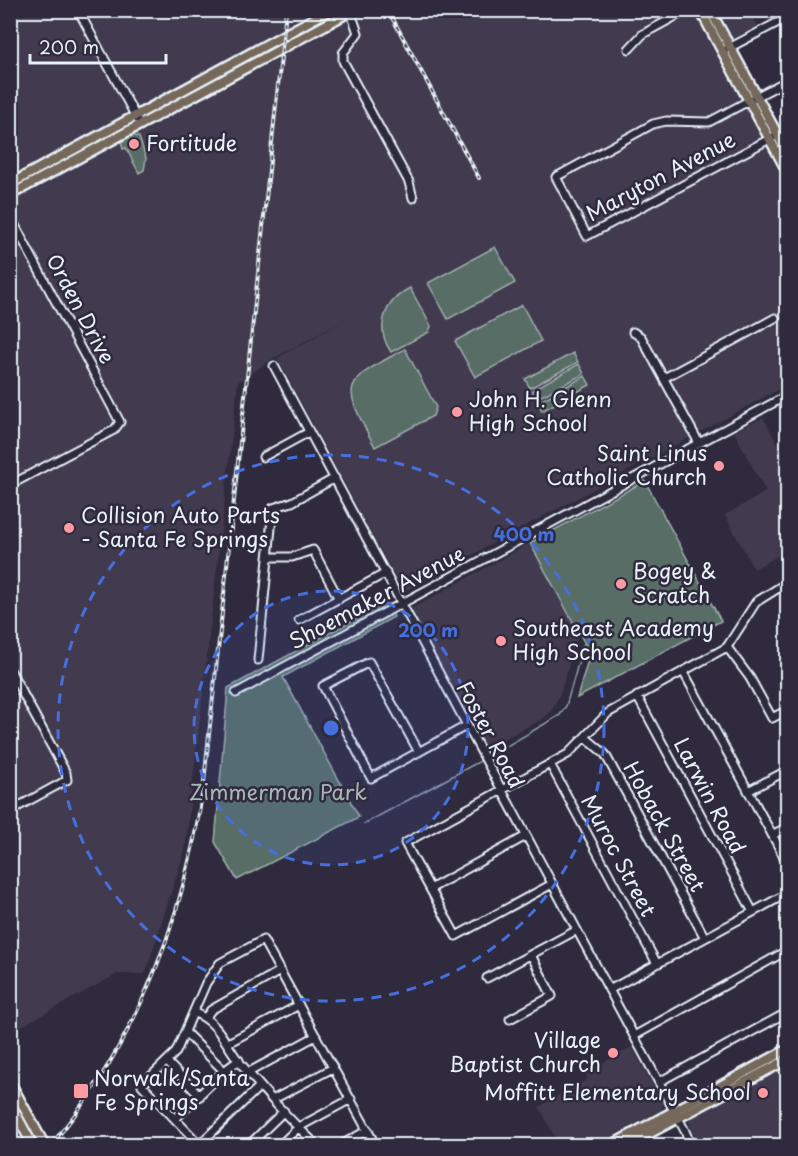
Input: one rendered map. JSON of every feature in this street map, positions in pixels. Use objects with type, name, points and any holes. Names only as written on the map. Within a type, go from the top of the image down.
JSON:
[{"type":"main road","points":[[10,195],[330,10]]},
{"type":"main road","points":[[700,10],[726,50],[753,99],[773,137],[788,173]]},
{"type":"main road","points":[[710,10],[726,50]]},
{"type":"main road","points":[[10,184],[351,11]]},
{"type":"main road","points":[[773,137],[788,154]]},
{"type":"main road","points":[[722,1090],[788,1049]]},
{"type":"main road","points":[[610,1146],[628,1142],[722,1090],[788,1059]]},
{"type":"main road","points":[[10,1082],[45,1146]]},
{"type":"main road","points":[[10,1103],[33,1146]]},
{"type":"street","points":[[78,10],[137,120]]},
{"type":"street","points":[[628,49],[643,34],[687,10]]},
{"type":"street","points":[[351,11],[358,33],[343,53],[343,61],[409,182],[413,198]]},
{"type":"street","points":[[726,50],[788,17]]},
{"type":"street","points":[[753,99],[788,80]]},
{"type":"street","name":"Maryton Avenue","points":[[753,99],[709,122],[666,121],[653,124],[556,177],[587,236],[773,137]]},
{"type":"street","name":"Orden Drive","points":[[10,216],[119,418],[119,424],[114,430],[10,484]]},
{"type":"street","points":[[664,378],[775,318]]},
{"type":"street","points":[[633,332],[641,337],[699,443]]},
{"type":"street","name":"Foster Road","points":[[274,366],[659,1082],[691,1146]]},
{"type":"street","name":"Shoemaker Avenue","points":[[236,693],[786,398]]},
{"type":"street","points":[[263,457],[309,432]]},
{"type":"street","points":[[258,660],[270,557],[273,508],[292,502],[335,478]]},
{"type":"street","points":[[270,557],[292,557],[313,550],[339,599]]},
{"type":"street","points":[[298,620],[386,573]]},
{"type":"street","points":[[552,884],[456,936],[405,843],[568,754],[608,713],[727,647],[756,602],[788,582]]},
{"type":"street","points":[[727,647],[740,663],[772,718],[788,710]]},
{"type":"street","points":[[419,752],[369,662],[323,686],[371,778],[419,752],[466,726]]},
{"type":"street","points":[[10,670],[66,773],[66,780],[63,783],[10,811]]},
{"type":"street","points":[[683,671],[788,864]]},
{"type":"street","name":"Larwin Road","points":[[637,696],[753,912]]},
{"type":"street","name":"Hoback Street","points":[[586,738],[605,754],[705,938]]},
{"type":"street","name":"Muroc Street","points":[[550,764],[657,964]]},
{"type":"street","points":[[748,791],[788,770]]},
{"type":"street","points":[[772,835],[788,827]]},
{"type":"street","points":[[430,889],[526,836]]},
{"type":"street","points":[[609,990],[788,893]]},
{"type":"street","points":[[487,978],[577,930]]},
{"type":"street","points":[[260,1086],[201,1145],[142,1085],[176,1052],[195,1013],[206,983],[220,963],[263,940],[376,1146]]},
{"type":"street","points":[[634,1036],[788,950]]},
{"type":"street","points":[[510,1018],[552,996],[531,955]]},
{"type":"street","points":[[206,1017],[211,1010],[280,971]]},
{"type":"street","points":[[228,1043],[299,1005]]},
{"type":"street","points":[[659,1082],[788,1012]]},
{"type":"street","points":[[195,1013],[206,1017],[218,1028],[238,1060],[260,1086],[318,1146]]},
{"type":"street","points":[[185,1032],[224,1071]]},
{"type":"street","points":[[249,1072],[316,1036]]},
{"type":"street","points":[[175,1119],[238,1060]]},
{"type":"street","points":[[167,1062],[200,1096]]},
{"type":"street","points":[[274,1099],[333,1068]]},
{"type":"street","points":[[279,1146],[299,1127],[351,1099]]},
{"type":"street","points":[[248,1146],[284,1111]]},
{"type":"street","points":[[339,1146],[368,1130]]},
{"type":"shaded area","points":[[11,11],[693,11],[787,186],[787,385],[403,592],[277,358],[353,316],[274,358],[238,382],[185,850],[145,974],[117,974],[11,1032]]},
{"type":"shaded area","points":[[717,11],[749,11],[758,26],[733,39]]},
{"type":"shaded area","points":[[763,417],[787,461],[787,551],[754,569],[725,515],[766,492],[734,432]]},
{"type":"shaded area","name":"Southeast Academy High School","points":[[530,543],[579,633],[560,694],[551,711],[544,718],[485,749],[411,609]]},
{"type":"shaded area","points":[[632,1047],[663,1103],[662,1110],[597,1145],[559,1145],[539,1107],[588,1079],[585,1073]]},
{"type":"shaded area","name":"Moffitt Elementary School","points":[[787,1067],[787,1145],[697,1145],[688,1120]]},
{"type":"green space","points":[[132,135],[139,137],[146,158],[144,170],[139,173],[126,148],[123,149],[121,141]]},
{"type":"green space","points":[[495,247],[515,283],[448,319],[428,283]]},
{"type":"green space","points":[[410,288],[431,326],[429,332],[391,352],[383,333],[385,316],[394,300]]},
{"type":"green space","points":[[522,305],[541,341],[475,377],[455,341]]},
{"type":"green space","points":[[405,349],[436,407],[433,416],[375,447],[356,409],[352,397],[353,387],[358,378],[368,370]]},
{"type":"green space","points":[[573,353],[578,362],[530,388],[525,379]]},
{"type":"green space","points":[[579,364],[584,374],[536,399],[532,390]]},
{"type":"green space","points":[[585,376],[590,385],[542,411],[538,402]]},
{"type":"green space","points":[[645,481],[721,621],[577,698],[590,653],[530,543]]},
{"type":"green space","name":"Zimmerman Park","points":[[387,602],[394,617],[283,677],[359,817],[237,880],[215,842],[228,688]]},
{"type":"waterway","points":[[486,758],[560,715],[566,706],[584,643]]},
{"type":"waterway","points":[[364,824],[482,760]]},
{"type":"railway","points":[[50,1146],[81,1106],[109,1064],[133,1020],[170,928],[196,832],[204,782],[286,10]]},
{"type":"railway","points":[[388,10],[479,178]]},
{"type":"place","name":"Fortitude","points":[[134,144]]},
{"type":"place","name":"John H. Glenn High School","points":[[457,412]]},
{"type":"place","name":"Saint Linus Catholic Church","points":[[719,466]]},
{"type":"place","name":"Collision Auto Parts - Santa Fe Springs","points":[[69,528]]},
{"type":"place","name":"Bogey & Scratch","points":[[621,584]]},
{"type":"place","name":"Southeast Academy High School","points":[[501,641]]},
{"type":"place","name":"Village Baptist Church","points":[[613,1053]]},
{"type":"place","name":"Norwalk/Santa Fe Springs","points":[[81,1091]]},
{"type":"place","name":"Moffitt Elementary School","points":[[763,1093]]}]
